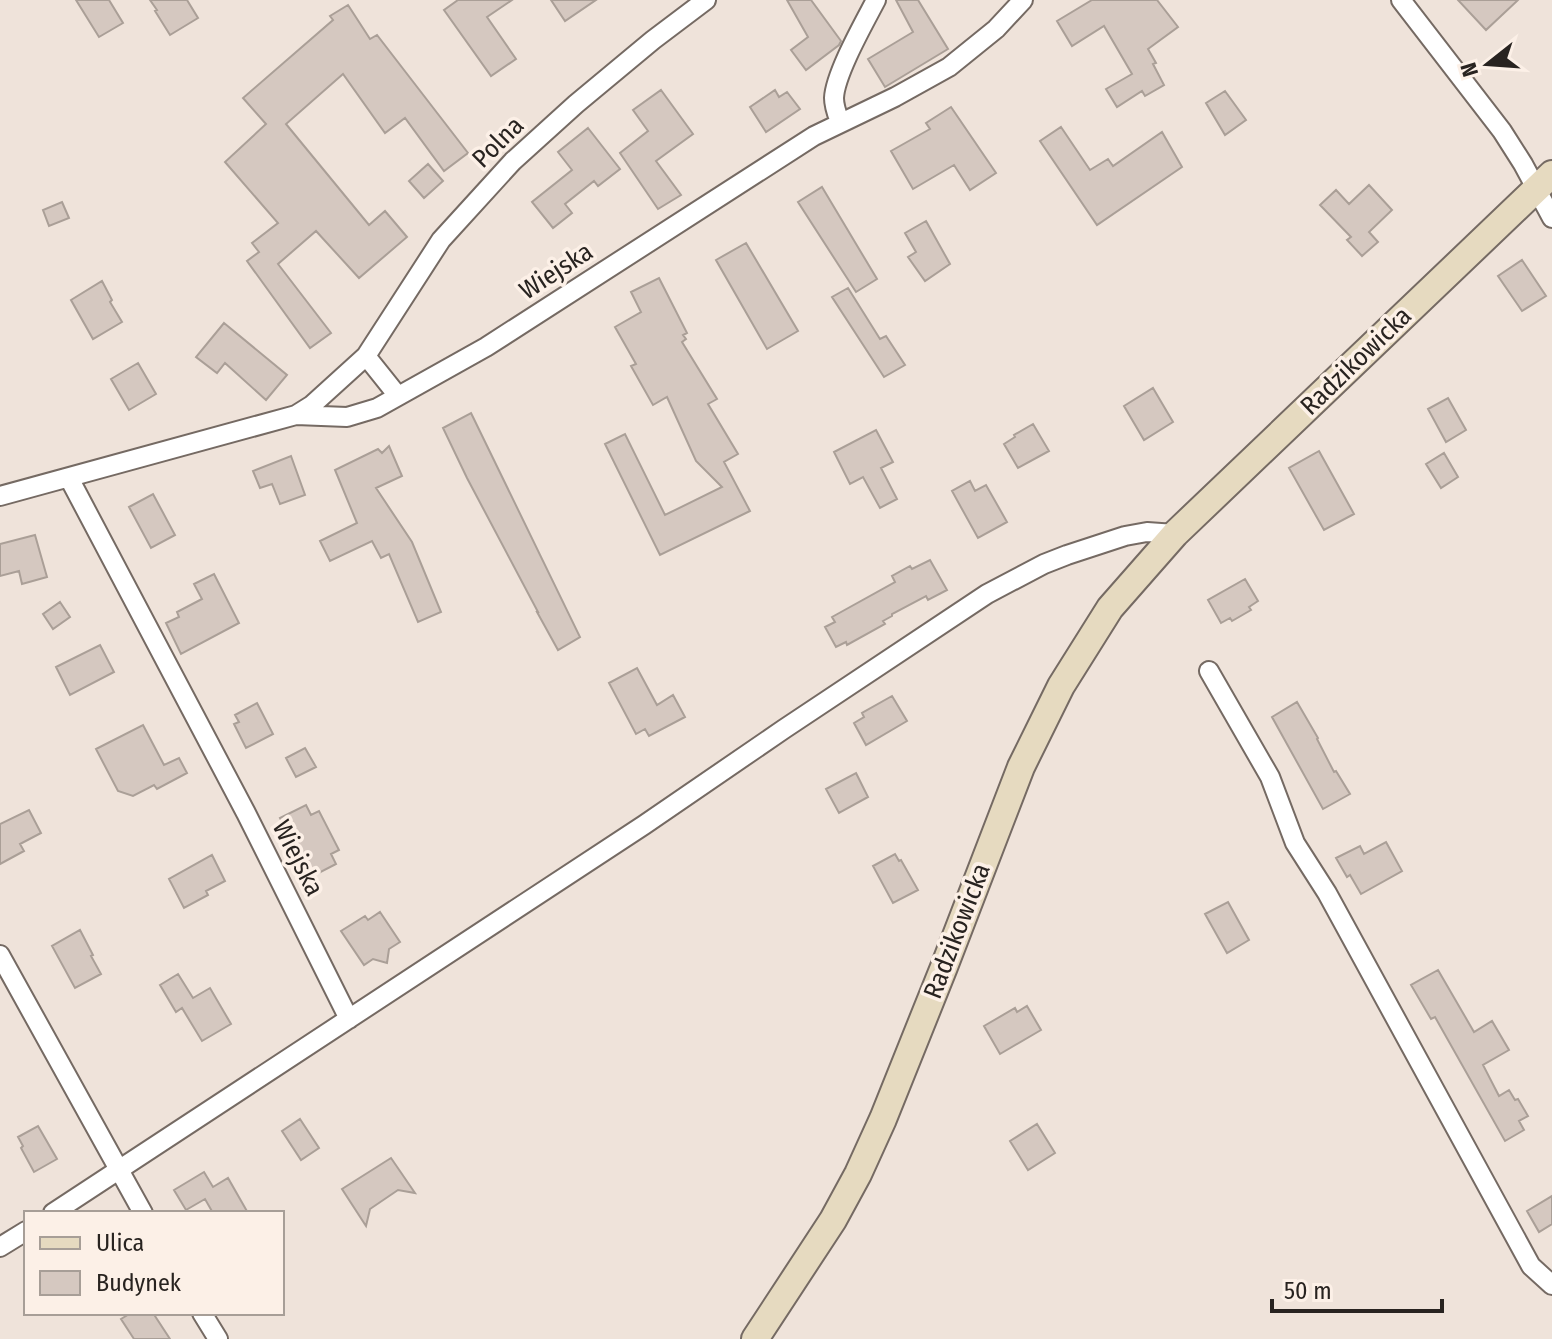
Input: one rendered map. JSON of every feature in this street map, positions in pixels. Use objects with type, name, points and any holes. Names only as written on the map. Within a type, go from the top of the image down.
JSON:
[{"type":"street","name":"Polna","points":[[296,415],[329,391],[366,356],[441,240],[513,161],[576,104],[706,0]]},
{"type":"street","points":[[840,122],[834,96],[840,73],[876,0]]},
{"type":"street","name":"Wiejska","points":[[0,496],[296,415],[347,417],[377,408],[486,347],[814,136],[949,67],[996,29],[1023,0]]},
{"type":"street","points":[[1401,0],[1544,181],[1552,218]]},
{"type":"street","name":"Radzikowicka","points":[[755,1339],[833,1220],[858,1174],[944,967],[1021,767],[1061,686],[1110,608],[1175,534],[1544,181]]},
{"type":"street","points":[[366,356],[398,396]]},
{"type":"street","name":"Wiejska","points":[[69,478],[239,799],[349,1019]]},
{"type":"street","points":[[56,1211],[644,825],[987,594],[1044,564],[1125,536],[1147,532],[1175,534]]},
{"type":"street","points":[[1209,671],[1270,777],[1295,843],[1327,893],[1531,1266],[1552,1285]]},
{"type":"street","points":[[0,955],[142,1211]]},
{"type":"street","points":[[0,1247],[24,1232]]},
{"type":"street","points":[[203,1315],[218,1339]]},
{"type":"building","points":[[76,0],[109,0],[123,23],[99,37]]},
{"type":"building","points":[[150,0],[187,0],[198,18],[170,35]]},
{"type":"building","points":[[458,0],[512,0],[487,17],[516,59],[491,76],[444,10]]},
{"type":"building","points":[[551,0],[596,0],[565,21]]},
{"type":"building","points":[[787,0],[811,0],[841,41],[806,70],[791,50],[808,37]]},
{"type":"building","points":[[896,0],[918,0],[948,49],[885,87],[868,59],[913,32]]},
{"type":"building","points":[[1092,0],[1157,0],[1178,27],[1148,49],[1164,85],[1145,96],[1142,91],[1117,107],[1106,89],[1132,74],[1104,26],[1072,46],[1057,21]]},
{"type":"building","points":[[1458,0],[1518,0],[1486,30]]},
{"type":"building","points":[[348,5],[370,39],[377,35],[468,153],[444,171],[405,118],[385,133],[343,74],[286,124],[369,225],[385,211],[407,237],[359,278],[316,231],[278,264],[331,333],[310,348],[247,261],[259,252],[252,243],[278,223],[225,162],[266,124],[243,98],[333,20],[330,16]]},
{"type":"building","points":[[661,90],[693,134],[656,161],[681,195],[658,209],[620,153],[648,131],[633,110]]},
{"type":"building","points":[[775,90],[779,97],[787,92],[800,109],[766,132],[750,107]]},
{"type":"building","points":[[1225,91],[1246,120],[1225,135],[1206,103]]},
{"type":"building","points":[[951,107],[996,173],[970,190],[954,165],[913,189],[891,151],[930,129],[926,123]]},
{"type":"building","points":[[1061,127],[1090,170],[1108,159],[1113,166],[1162,132],[1182,167],[1097,225],[1040,141]]},
{"type":"building","points":[[588,128],[620,169],[598,186],[594,181],[565,204],[572,213],[553,228],[532,202],[572,170],[558,152]]},
{"type":"building","points":[[428,164],[443,181],[424,198],[409,181]]},
{"type":"building","points":[[1369,185],[1392,210],[1369,232],[1378,242],[1362,256],[1347,240],[1351,237],[1320,205],[1336,190],[1349,204]]},
{"type":"building","points":[[822,187],[877,279],[856,292],[798,202]]},
{"type":"building","points":[[62,202],[69,218],[49,226],[43,210]]},
{"type":"building","points":[[926,221],[950,264],[925,281],[908,257],[916,252],[905,233]]},
{"type":"building","points":[[746,243],[798,331],[767,349],[716,260]]},
{"type":"building","points":[[1522,260],[1546,296],[1522,311],[1498,276]]},
{"type":"building","points":[[659,278],[687,333],[683,335],[686,339],[682,342],[717,399],[708,404],[738,454],[724,462],[750,511],[660,555],[605,444],[625,434],[665,515],[722,487],[696,461],[667,397],[653,405],[631,366],[636,364],[615,327],[641,312],[631,292]]},
{"type":"building","points":[[102,281],[122,322],[93,339],[71,300]]},
{"type":"building","points":[[848,288],[880,339],[886,336],[905,365],[884,377],[832,297]]},
{"type":"building","points":[[224,323],[287,375],[266,400],[225,363],[217,373],[196,357]]},
{"type":"building","points":[[138,363],[156,394],[129,410],[111,379]]},
{"type":"building","points":[[1153,388],[1173,422],[1144,440],[1124,406]]},
{"type":"building","points":[[1448,398],[1466,430],[1446,442],[1428,409]]},
{"type":"building","points":[[471,413],[580,637],[558,650],[443,428]]},
{"type":"building","points":[[1033,424],[1049,451],[1018,468],[1004,444]]},
{"type":"building","points":[[876,430],[893,462],[881,468],[897,499],[880,508],[863,477],[850,484],[834,452]]},
{"type":"building","points":[[389,446],[402,476],[376,488],[412,542],[441,612],[418,622],[389,554],[381,558],[372,541],[330,561],[320,541],[357,523],[335,470],[378,449],[382,453]]},
{"type":"building","points":[[1319,451],[1354,514],[1324,530],[1289,468]]},
{"type":"building","points":[[1444,453],[1458,477],[1441,488],[1426,464]]},
{"type":"building","points":[[291,456],[305,495],[280,504],[272,484],[260,488],[253,471]]},
{"type":"building","points":[[970,481],[975,491],[986,485],[1007,522],[978,538],[952,491]]},
{"type":"building","points":[[153,494],[175,535],[151,548],[129,507]]},
{"type":"building","points":[[35,535],[47,577],[22,584],[19,571],[0,576],[0,544]]},
{"type":"building","points":[[930,560],[947,590],[928,600],[926,596],[892,614],[883,621],[885,624],[847,645],[846,642],[836,647],[825,627],[835,622],[832,617],[895,582],[892,576]]},
{"type":"building","points":[[214,574],[239,623],[181,654],[166,623],[179,617],[177,612],[202,599],[194,584]]},
{"type":"building","points":[[1245,579],[1258,601],[1249,607],[1251,610],[1232,621],[1230,618],[1221,623],[1208,600]]},
{"type":"building","points":[[60,602],[70,617],[53,629],[43,614]]},
{"type":"building","points":[[100,645],[114,672],[70,695],[56,667]]},
{"type":"building","points":[[637,668],[657,705],[673,695],[685,717],[649,736],[645,729],[636,734],[609,683]]},
{"type":"building","points":[[892,696],[907,721],[866,745],[854,723],[864,717],[862,713]]},
{"type":"building","points":[[1297,702],[1334,772],[1350,794],[1323,809],[1272,717]]},
{"type":"building","points":[[257,703],[273,734],[246,748],[234,724],[239,722],[235,715]]},
{"type":"building","points":[[143,725],[164,765],[179,758],[187,773],[157,789],[154,785],[133,796],[118,791],[96,749]]},
{"type":"building","points":[[305,748],[316,767],[296,777],[286,758]]},
{"type":"building","points":[[856,773],[868,797],[839,813],[826,789]]},
{"type":"building","points":[[306,805],[311,815],[319,811],[339,850],[331,854],[336,864],[311,877],[286,836],[280,818]]},
{"type":"building","points":[[29,810],[41,833],[20,844],[24,851],[0,864],[0,824]]},
{"type":"building","points":[[1386,842],[1402,871],[1361,894],[1336,858],[1360,846],[1364,854]]},
{"type":"building","points":[[895,854],[918,890],[893,903],[873,866]]},
{"type":"building","points":[[212,855],[225,881],[184,908],[169,879]]},
{"type":"building","points":[[1228,902],[1249,940],[1227,953],[1205,914]]},
{"type":"building","points":[[380,912],[400,942],[389,949],[387,963],[373,959],[364,965],[341,931],[365,916],[368,920]]},
{"type":"building","points":[[80,930],[101,974],[75,988],[52,946]]},
{"type":"building","points":[[1438,970],[1474,1032],[1492,1021],[1509,1050],[1483,1065],[1499,1096],[1509,1090],[1528,1116],[1519,1121],[1524,1130],[1505,1141],[1435,1017],[1431,1019],[1411,985]]},
{"type":"building","points":[[178,974],[193,998],[210,988],[231,1024],[202,1041],[182,1008],[176,1012],[160,985]]},
{"type":"building","points":[[1027,1006],[1041,1030],[1000,1054],[984,1026],[1015,1008],[1017,1012]]},
{"type":"building","points":[[300,1119],[319,1148],[301,1160],[282,1131]]},
{"type":"building","points":[[1037,1124],[1055,1153],[1028,1170],[1010,1141]]},
{"type":"building","points":[[38,1126],[57,1159],[34,1172],[18,1137]]},
{"type":"building","points":[[391,1158],[415,1193],[398,1190],[370,1209],[366,1226],[342,1189]]},
{"type":"building","points":[[204,1172],[213,1187],[228,1178],[247,1211],[212,1211],[205,1199],[186,1210],[174,1190]]},
{"type":"building","points":[[1552,1196],[1552,1224],[1539,1232],[1527,1211]]},
{"type":"building","points":[[128,1315],[154,1315],[170,1339],[134,1339],[121,1319]]}]
